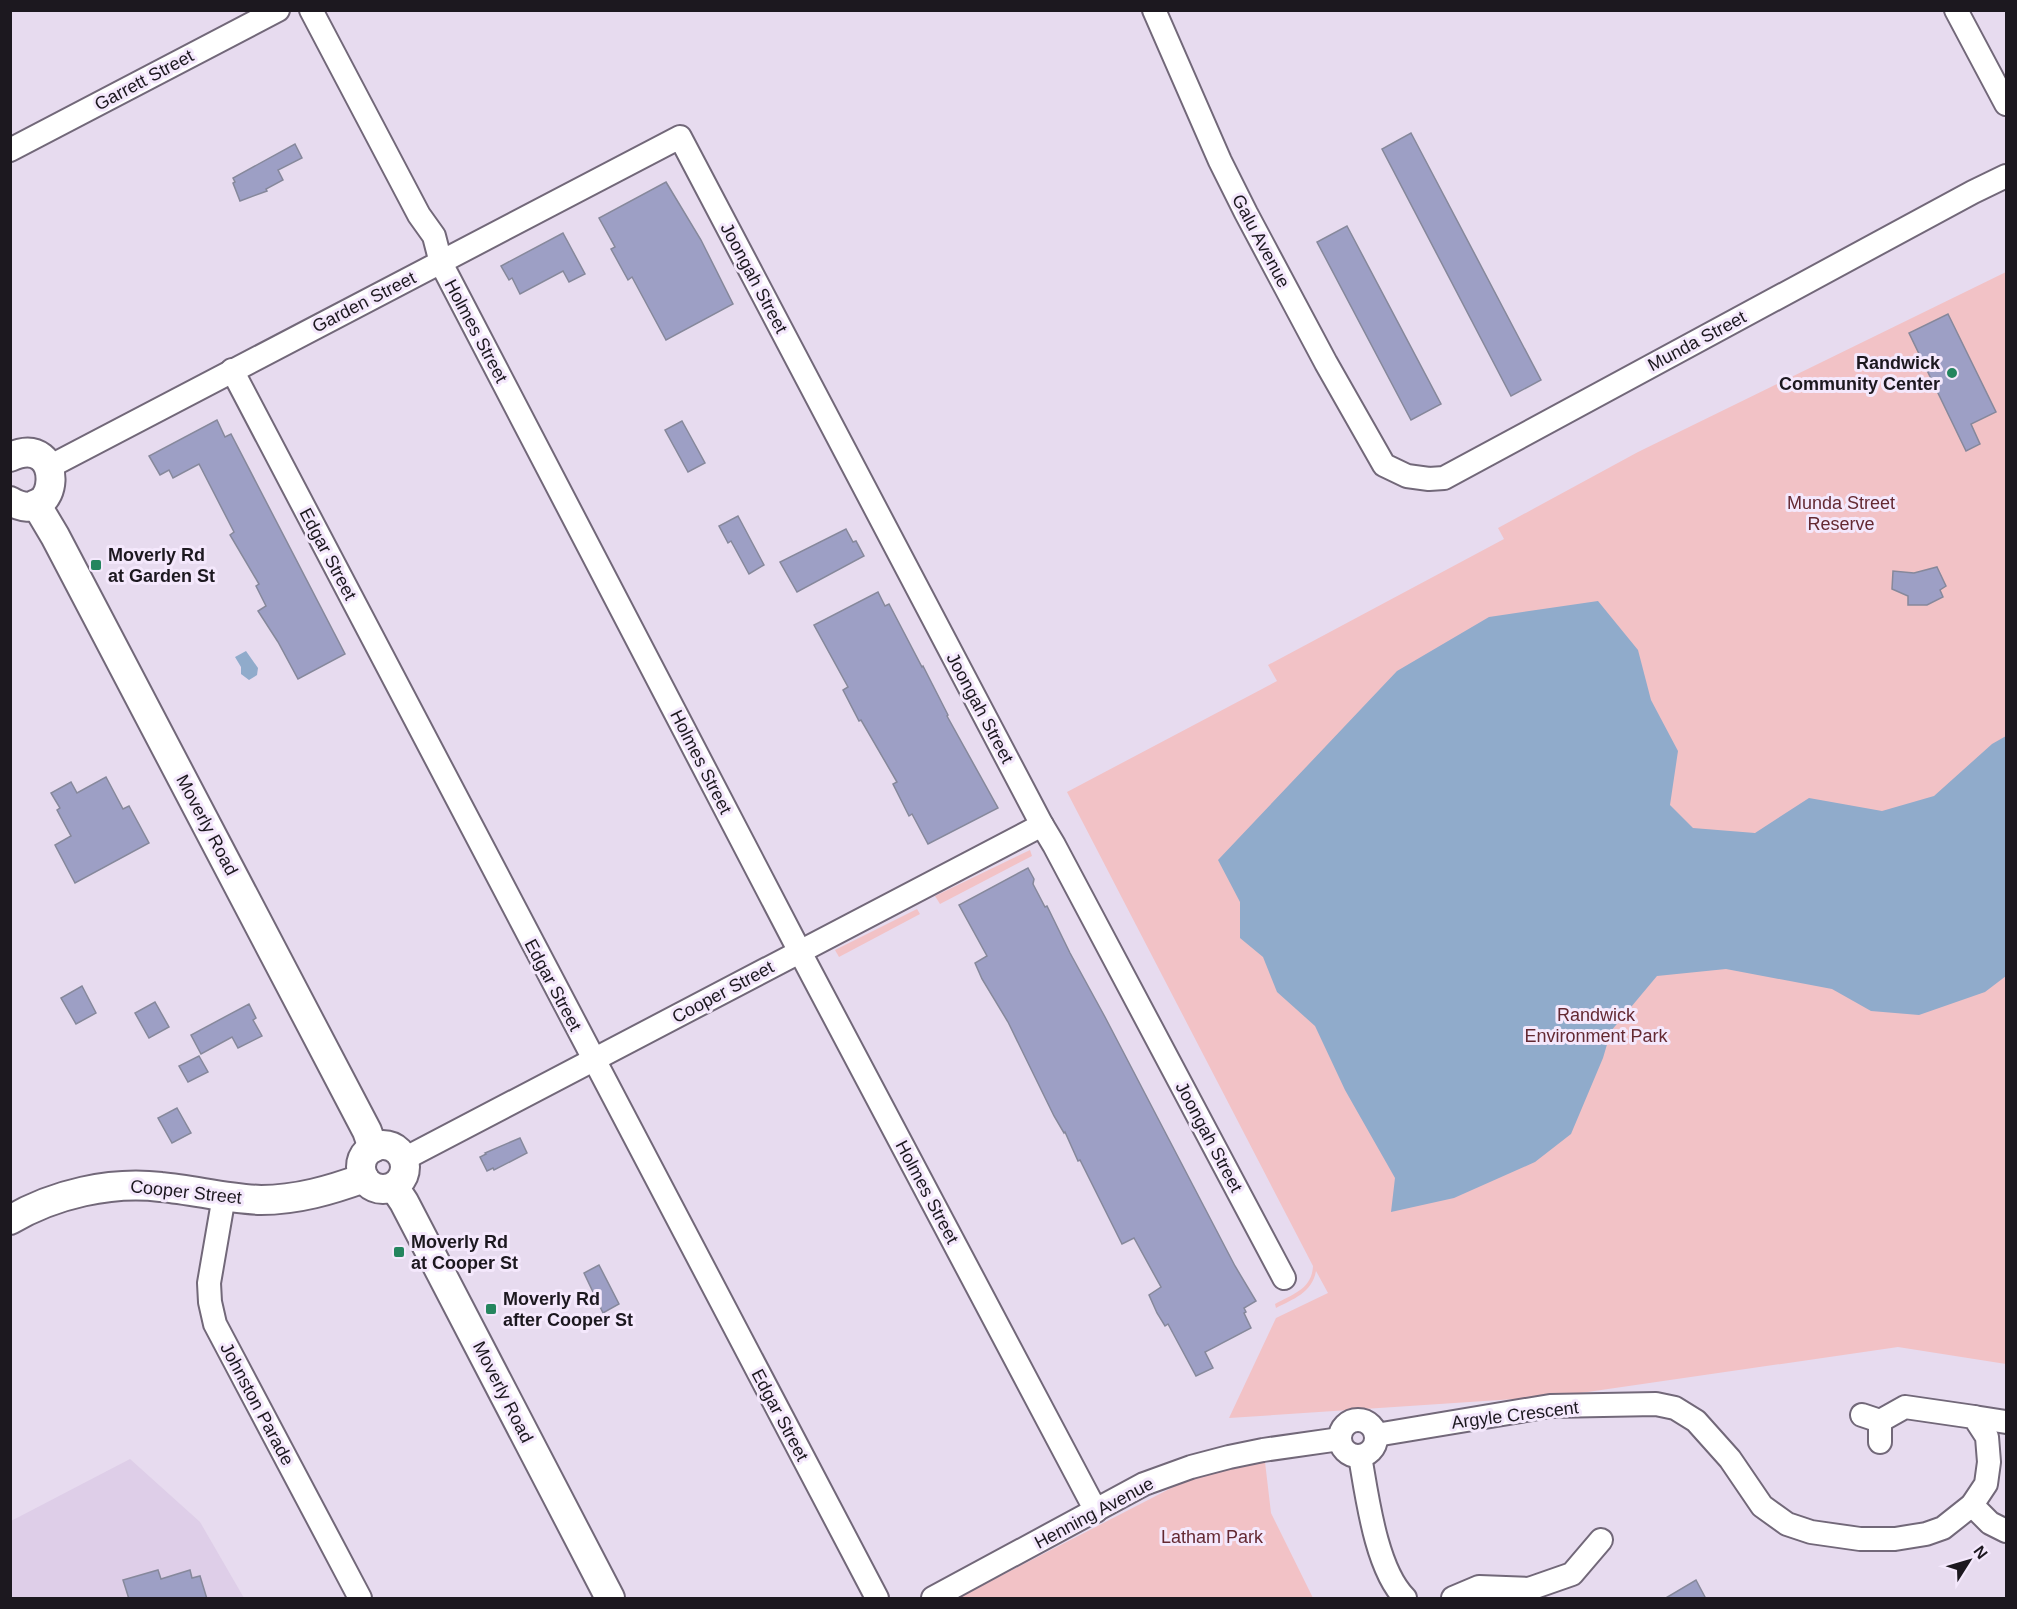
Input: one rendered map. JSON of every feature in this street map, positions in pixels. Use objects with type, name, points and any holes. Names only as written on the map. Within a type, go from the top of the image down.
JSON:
[{"type":"street","name":"Garrett Street","points":[[10,150],[278,10]]},
{"type":"street","name":"Holmes Street","points":[[311,10],[419,215],[434,236],[441,263],[800,952],[1096,1511]]},
{"type":"street","name":"Galu Avenue","points":[[1154,10],[1215,150],[1246,213],[1326,363],[1384,465]]},
{"type":"street","points":[[1956,10],[2007,104]]},
{"type":"street","name":"Garden Street","points":[[49,467],[680,136]]},
{"type":"street","name":"Joongah Street","points":[[680,136],[1042,825],[1284,1278]]},
{"type":"street","name":"Munda Street","points":[[1384,465],[1407,476],[1429,479],[1444,478],[1973,192],[2007,176]]},
{"type":"street","name":"Edgar Street","points":[[232,370],[877,1599]]},
{"type":"street","points":[[11,457],[25,453],[39,456],[49,467],[52,475],[52,484],[44,500],[23,503]]},
{"type":"street","name":"Moverly Road","points":[[23,503],[55,536],[367,1131],[373,1148]]},
{"type":"street","name":"Cooper Street","points":[[404,1159],[1042,825]]},
{"type":"street","points":[[391,1147],[404,1159],[403,1178],[394,1187],[387,1189],[374,1187],[364,1178],[363,1158],[373,1148],[391,1147]]},
{"type":"street","name":"Cooper Street","points":[[12,1217],[43,1204],[111,1186],[160,1186],[260,1200],[293,1198],[334,1190],[364,1178]]},
{"type":"street","name":"Moverly Road","points":[[394,1187],[404,1202],[610,1599]]},
{"type":"street","name":"Johnston Parade","points":[[224,1196],[209,1283],[215,1324],[360,1599]]},
{"type":"street","name":"Argyle Crescent","points":[[1376,1435],[1550,1406],[1656,1404],[1674,1408],[1696,1421],[1730,1459],[1762,1506],[1787,1524],[1811,1532],[1860,1539],[1895,1539],[1926,1534],[1943,1528],[1972,1505],[1986,1484],[1989,1462],[1987,1437],[1974,1417]]},
{"type":"street","points":[[1874,1426],[1905,1407],[2007,1422]]},
{"type":"street","points":[[1356,1419],[1369,1423],[1376,1435],[1372,1449],[1360,1456],[1346,1451],[1340,1439],[1344,1426],[1356,1419]]},
{"type":"street","name":"Henning Avenue","points":[[933,1599],[1144,1484],[1191,1467],[1263,1450],[1340,1439]]},
{"type":"street","points":[[1360,1456],[1371,1517],[1385,1567],[1397,1590],[1405,1599]]},
{"type":"street","points":[[1972,1505],[1990,1523],[2007,1531]]},
{"type":"street","points":[[1453,1599],[1479,1587],[1529,1589],[1572,1574],[1600,1540]]},
{"type":"shaded area","points":[[130,1459],[200,1522],[244,1598],[11,1598],[11,1521]]},
{"type":"green space","name":"Randwick Environment Park","points":[[2006,272],[2006,1364],[1898,1347],[1560,1396],[1229,1418],[1276,1318],[1328,1293],[1316,1271],[1314,1279],[1306,1290],[1276,1308],[1275,1304],[1295,1294],[1305,1285],[1312,1274],[1313,1266],[1067,792],[1277,681],[1268,665],[1504,539],[1498,528],[1638,452]]},
{"type":"green space","points":[[1030,850],[1032,856],[940,904],[935,896]]},
{"type":"green space","points":[[917,909],[920,914],[839,957],[835,950]]},
{"type":"green space","name":"Latham Park","points":[[1265,1462],[1271,1513],[1313,1598],[958,1598],[1179,1484],[1237,1465]]},
{"type":"water","points":[[1598,601],[1638,650],[1651,700],[1678,751],[1670,805],[1693,828],[1755,833],[1809,798],[1882,811],[1934,796],[1992,744],[2006,736],[2006,976],[1985,992],[1919,1015],[1871,1011],[1832,989],[1726,969],[1657,976],[1611,1031],[1603,1058],[1571,1134],[1535,1162],[1454,1198],[1391,1212],[1395,1178],[1345,1090],[1315,1026],[1277,992],[1263,957],[1240,938],[1240,902],[1218,860],[1397,671],[1489,617]]},
{"type":"water","points":[[246,651],[258,668],[257,675],[249,680],[241,674],[241,667],[235,657]]},
{"type":"building","points":[[1411,133],[1541,380],[1511,396],[1382,149]]},
{"type":"building","points":[[295,144],[302,158],[278,170],[283,180],[266,189],[267,191],[240,201],[233,178]]},
{"type":"building","points":[[666,182],[701,240],[733,304],[666,340],[632,277],[628,280],[611,249],[615,247],[599,218]]},
{"type":"building","points":[[1347,226],[1441,404],[1411,420],[1317,242]]},
{"type":"building","points":[[563,233],[585,274],[569,282],[563,271],[520,294],[512,278],[509,280],[501,266]]},
{"type":"building","name":"Randwick Community Center","points":[[1948,314],[1996,412],[1971,424],[1980,444],[1966,451],[1909,333]]},
{"type":"building","points":[[217,420],[225,437],[231,434],[345,654],[298,679],[258,611],[266,606],[256,586],[259,584],[230,535],[234,532],[199,464],[173,478],[169,470],[160,475],[149,456]]},
{"type":"building","points":[[682,421],[705,463],[688,472],[665,430]]},
{"type":"building","points":[[738,516],[764,565],[749,574],[731,541],[728,543],[719,526]]},
{"type":"building","points":[[846,529],[864,556],[797,592],[780,562]]},
{"type":"building","points":[[1937,567],[1946,586],[1940,590],[1943,597],[1927,605],[1908,605],[1908,596],[1892,589],[1893,571],[1914,573]]},
{"type":"building","points":[[878,592],[885,606],[889,604],[998,808],[928,844],[912,814],[909,816],[893,784],[897,782],[861,720],[859,721],[843,690],[848,687],[814,625]]},
{"type":"building","points":[[106,777],[123,809],[129,806],[149,843],[75,883],[55,845],[71,836],[57,810],[60,808],[51,793],[71,782],[77,793]]},
{"type":"building","points":[[1028,868],[1034,879],[1033,884],[1045,907],[1047,906],[1235,1266],[1256,1301],[1244,1308],[1251,1328],[1205,1352],[1213,1368],[1196,1376],[1168,1324],[1165,1326],[1157,1313],[1149,1295],[1161,1287],[1134,1238],[1122,1244],[1080,1160],[1078,1161],[1065,1132],[1054,1116],[1008,1022],[975,963],[987,956],[959,905]]},
{"type":"building","points":[[82,986],[96,1013],[76,1024],[61,998]]},
{"type":"building","points":[[155,1002],[169,1027],[149,1038],[135,1013]]},
{"type":"building","points":[[249,1004],[256,1018],[253,1020],[262,1036],[238,1048],[232,1037],[201,1054],[191,1035]]},
{"type":"building","points":[[199,1056],[208,1072],[188,1082],[179,1066]]},
{"type":"building","points":[[177,1108],[191,1133],[172,1143],[158,1118]]},
{"type":"building","points":[[520,1138],[527,1153],[494,1170],[493,1168],[487,1171],[480,1157]]},
{"type":"building","points":[[599,1265],[619,1304],[603,1313],[584,1273]]},
{"type":"building","points":[[158,1570],[161,1579],[190,1570],[192,1578],[200,1576],[207,1599],[129,1599],[123,1580]]},
{"type":"building","points":[[1696,1580],[1706,1599],[1664,1599]]},
{"type":"place","name":"Randwick Community Center","points":[[1952,373]]},
{"type":"place","name":"Moverly Rd at Garden St","points":[[96,565]]},
{"type":"place","name":"Moverly Rd at Cooper St","points":[[399,1252]]},
{"type":"place","name":"Moverly Rd after Cooper St","points":[[491,1309]]},
{"type":"park label","name":"Munda Street Reserve","points":[[1841,513]]}]
